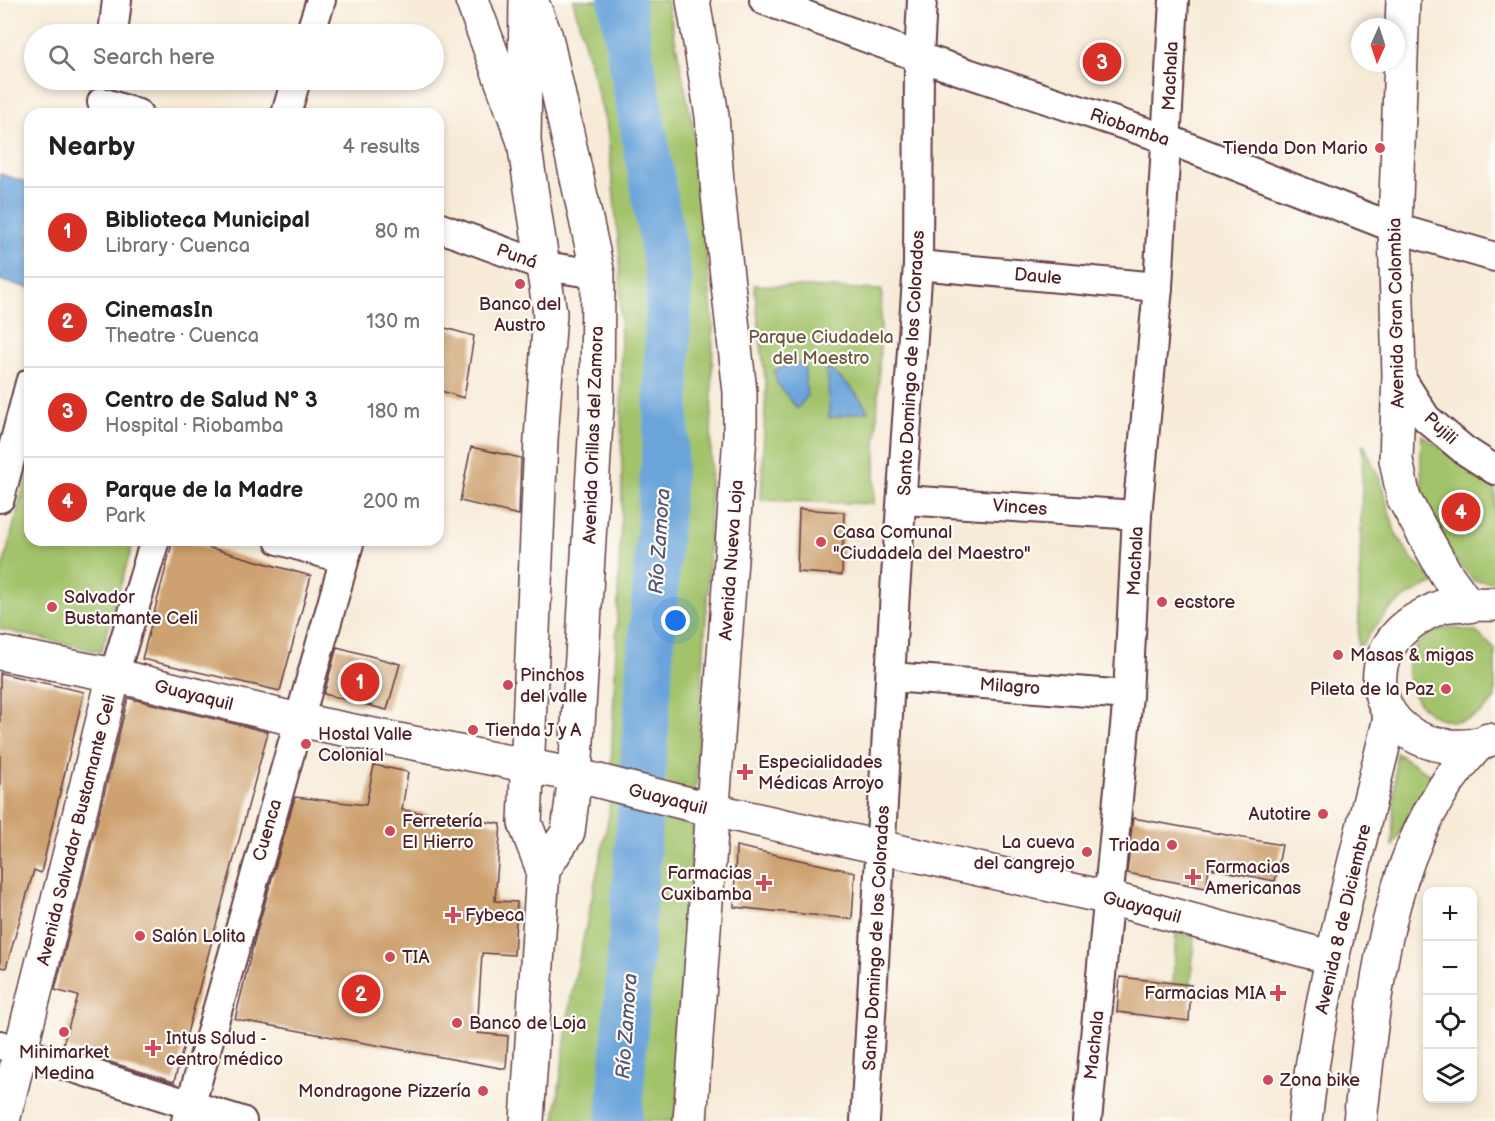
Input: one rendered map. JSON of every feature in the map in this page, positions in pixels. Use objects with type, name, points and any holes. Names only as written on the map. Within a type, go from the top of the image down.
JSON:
[{"type":"main road","points":[[472,0],[524,142]]},
{"type":"main road","name":"Avenida Orillas del Zamora","points":[[526,0],[524,142],[550,313],[542,439],[525,823],[543,870],[527,1121]]},
{"type":"main road","name":"Avenida Orillas del Zamora","points":[[531,0],[546,37],[598,274],[597,405],[575,775],[568,832],[543,870]]},
{"type":"main road","name":"Avenida Nueva Loja","points":[[690,1121],[740,436],[740,392],[718,195],[712,116],[693,0]]},
{"type":"main road","name":"Avenida Gran Colombia","points":[[1403,0],[1395,228],[1399,375],[1396,460],[1404,500],[1446,574],[1486,610]]},
{"type":"main road","points":[[1486,610],[1444,606],[1425,614],[1403,628],[1390,642],[1382,664],[1380,687],[1390,718],[1419,739],[1437,745],[1491,740]]},
{"type":"main road","name":"Guayaquil","points":[[0,653],[114,675],[298,720],[575,775],[713,810],[1109,898],[1333,958]]},
{"type":"main road","name":"Avenida Salvador Bustamante Celi","points":[[3,1121],[11,1048],[114,675]]},
{"type":"main road","name":"Avenida 8 de Diciembre","points":[[1305,1121],[1312,1061],[1333,958],[1390,718]]},
{"type":"main road","points":[[1360,1121],[1370,1034],[1390,917],[1425,821],[1454,770],[1491,740]]},
{"type":"street","points":[[114,24],[117,0]]},
{"type":"street","points":[[313,24],[321,0]]},
{"type":"street","name":"Riobamba","points":[[764,0],[919,57],[1167,138],[1395,228],[1495,257]]},
{"type":"street","name":"Santo Domingo de los Colorados","points":[[865,1121],[918,266],[919,57],[922,0]]},
{"type":"street","name":"Machala","points":[[1087,1121],[1128,695],[1137,515],[1158,287],[1174,0]]},
{"type":"street","points":[[288,108],[293,90]]},
{"type":"street","points":[[102,98],[124,108]]},
{"type":"street","name":"Puná","points":[[444,237],[544,266],[598,274]]},
{"type":"street","name":"Daule","points":[[918,266],[1158,287]]},
{"type":"street","name":"Pujili","points":[[1399,375],[1426,418],[1464,450],[1495,470]]},
{"type":"street","points":[[1,489],[24,405]]},
{"type":"street","name":"Vinces","points":[[903,500],[1137,515]]},
{"type":"street","name":"Avenida Salvador Bustamante Celi","points":[[114,675],[153,546]]},
{"type":"street","points":[[324,546],[347,549]]},
{"type":"street","name":"Cuenca","points":[[188,1113],[347,549]]},
{"type":"street","name":"Milagro","points":[[891,677],[1128,695]]},
{"type":"street","points":[[11,1048],[188,1113],[242,1121]]},
{"type":"green space","points":[[573,0],[667,0],[696,141],[713,324],[709,566],[676,1121],[555,1121],[570,1003],[609,816],[622,498],[620,258],[607,128]]},
{"type":"green space","name":"Parque Ciudadela del Maestro","points":[[754,285],[882,290],[874,504],[761,500],[766,386]]},
{"type":"green space","points":[[1422,435],[1495,484],[1495,582],[1474,581],[1436,533],[1423,493]]},
{"type":"green space","points":[[1363,443],[1381,482],[1395,532],[1411,558],[1436,583],[1399,602],[1383,617],[1358,650]]},
{"type":"green space","points":[[24,485],[24,546],[132,546],[101,652],[0,629],[0,578]]},
{"type":"green space","points":[[1450,627],[1476,632],[1495,649],[1495,699],[1472,717],[1450,721],[1431,713],[1416,698],[1408,679],[1410,658],[1423,640]]},
{"type":"green space","points":[[1396,753],[1433,776],[1392,847]]},
{"type":"green space","points":[[1176,933],[1194,937],[1191,985],[1173,983]]},
{"type":"water","points":[[0,174],[24,181],[24,287],[0,280]]},
{"type":"water","points":[[804,363],[807,396],[797,409],[777,383],[774,371],[789,364]]},
{"type":"water","points":[[824,366],[849,386],[868,411],[829,418],[828,378]]},
{"type":"building","points":[[444,328],[474,336],[464,398],[444,392]]},
{"type":"building","points":[[471,447],[521,458],[519,515],[460,501]]},
{"type":"building","name":"Casa Comunal \"Ciudadela del Maestro\"","points":[[799,509],[844,512],[842,575],[797,572]]},
{"type":"building","points":[[171,546],[204,546],[311,576],[280,691],[142,659]]},
{"type":"building","points":[[337,647],[400,664],[387,710],[324,694]]},
{"type":"building","points":[[0,673],[84,692],[41,873],[34,870],[6,968],[0,967]]},
{"type":"building","points":[[128,698],[268,732],[174,1082],[62,1047],[78,996],[55,990]]},
{"type":"building","points":[[374,765],[408,772],[402,810],[501,824],[495,901],[517,902],[514,955],[482,953],[477,1033],[508,1036],[506,1069],[235,1019],[255,938],[295,797],[366,805]]},
{"type":"building","points":[[1133,818],[1282,845],[1275,881],[1209,868],[1206,888],[1127,873]]},
{"type":"building","points":[[736,846],[855,872],[852,919],[734,907]]},
{"type":"building","points":[[1120,977],[1191,985],[1189,1021],[1117,1012]]},
{"type":"waterway","name":"Río Zamora","points":[[619,1121],[666,429],[669,280],[621,0]]},
{"type":"place","name":"Centro de Salud Nº 3","points":[[1102,62]]},
{"type":"place","name":"Tienda Don Mario","points":[[1380,148]]},
{"type":"place","name":"Banco del Austro","points":[[520,284]]},
{"type":"place","name":"Parque de la Madre","points":[[1461,512]]},
{"type":"place","name":"Casa Comunal \"Ciudadela del Maestro\"","points":[[821,542]]},
{"type":"place","name":"ecstore","points":[[1162,602]]},
{"type":"place","name":"Salvador Bustamante Celi","points":[[52,607]]},
{"type":"place","name":"Masas & migas","points":[[1338,655]]},
{"type":"place","name":"Biblioteca Municipal","points":[[360,682]]},
{"type":"place","name":"Pinchos del valle","points":[[508,685]]},
{"type":"place","name":"Pileta de la Paz","points":[[1446,689]]},
{"type":"place","name":"Tienda J y A","points":[[473,730]]},
{"type":"place","name":"Hostal Valle Colonial","points":[[306,744]]},
{"type":"place","name":"Especialidades Médicas Arroyo","points":[[745,772]]},
{"type":"place","name":"Autotire","points":[[1323,814]]},
{"type":"place","name":"Ferretería El Hierro","points":[[390,831]]},
{"type":"place","name":"Triada","points":[[1172,845]]},
{"type":"place","name":"La cueva del cangrejo","points":[[1087,852]]},
{"type":"place","name":"Farmacias Americanas","points":[[1193,877]]},
{"type":"place","name":"Farmacias Cuxibamba","points":[[764,883]]},
{"type":"place","name":"Fybeca","points":[[453,915]]},
{"type":"place","name":"Salón Lolita","points":[[140,936]]},
{"type":"place","name":"TIA","points":[[390,957]]},
{"type":"place","name":"Farmacias MIA","points":[[1278,993]]},
{"type":"place","name":"CinemasIn","points":[[361,994]]},
{"type":"place","name":"Banco de Loja","points":[[457,1023]]},
{"type":"place","name":"Minimarket Medina","points":[[64,1032]]},
{"type":"place","name":"Intus Salud - centro médico","points":[[153,1048]]},
{"type":"place","name":"Zona bike","points":[[1268,1080]]},
{"type":"place","name":"Mondragone Pizzería","points":[[483,1091]]}]
